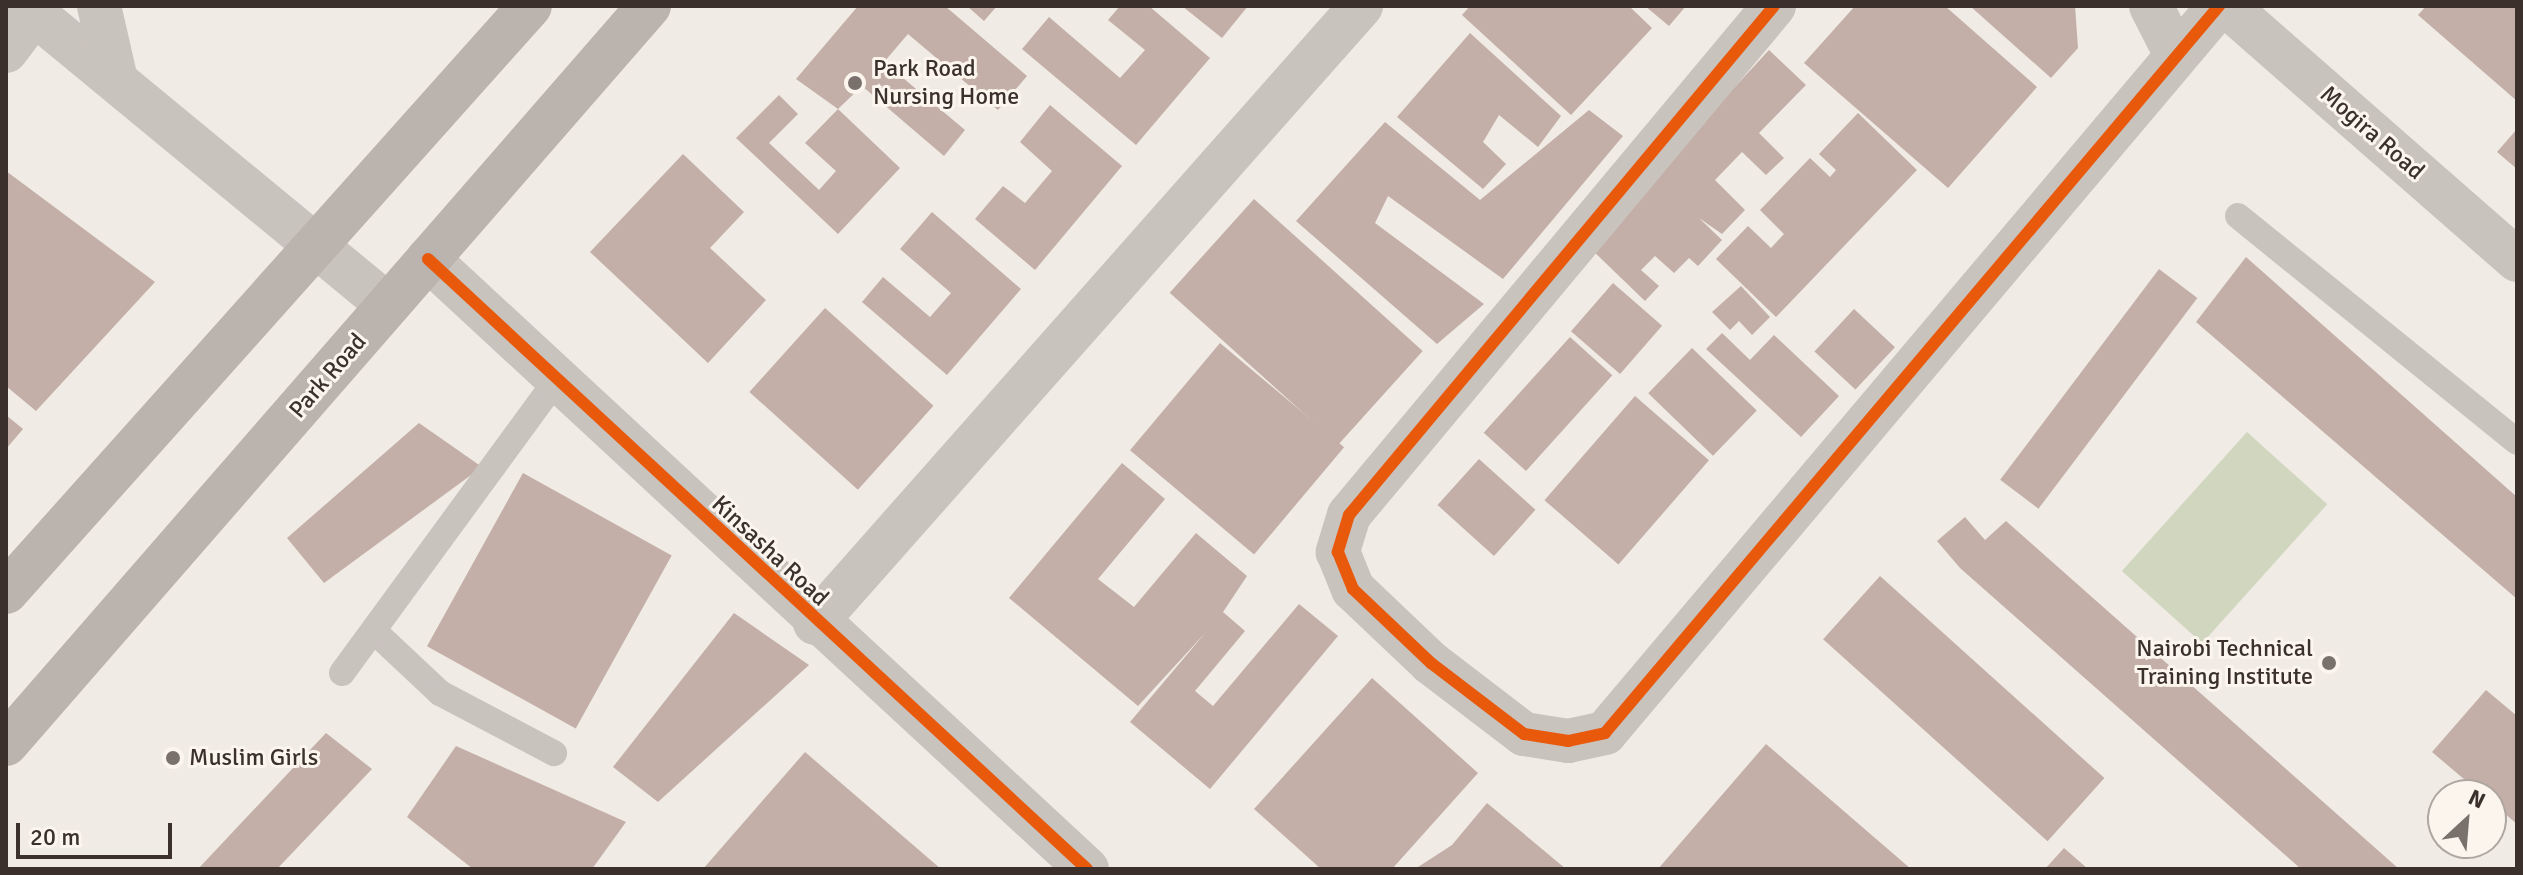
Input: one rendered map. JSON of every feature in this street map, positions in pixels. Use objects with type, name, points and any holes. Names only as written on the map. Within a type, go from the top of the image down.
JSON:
[{"type":"main road","points":[[6,592],[319,247],[530,6]]},
{"type":"main road","name":"Park Road","points":[[6,744],[649,6]]},
{"type":"street","points":[[99,6],[116,80]]},
{"type":"street","points":[[815,623],[1361,6]]},
{"type":"street","points":[[1774,6],[1349,515],[1338,552],[1353,589],[1431,663],[1524,734],[1568,741],[1605,733],[2175,53],[2219,6]]},
{"type":"street","points":[[2151,6],[2175,53]]},
{"type":"street","name":"Mogira Road","points":[[2227,6],[2517,260]]},
{"type":"street","points":[[6,51],[30,10],[388,305]]},
{"type":"street","name":"Kinsasha Road","points":[[428,259],[815,623],[1087,869]]},
{"type":"lane","points":[[2238,216],[2517,442]]},
{"type":"lane","points":[[342,673],[556,381]]},
{"type":"lane","points":[[374,631],[440,693],[554,753]]},
{"type":"green space","points":[[2247,432],[2327,504],[2202,643],[2122,571]]},
{"type":"building","name":"Park Road Nursing Home","points":[[858,6],[945,6],[1027,76],[998,110],[908,34],[884,62],[965,130],[944,156],[862,86],[838,109],[796,79]]},
{"type":"building","points":[[967,6],[997,6],[984,21]]},
{"type":"building","points":[[1120,6],[1149,6],[1210,58],[1136,145],[1022,49],[1049,17],[1120,78],[1145,50],[1108,20]]},
{"type":"building","points":[[1182,6],[1248,6],[1222,38]]},
{"type":"building","points":[[1470,6],[1629,6],[1652,28],[1571,115],[1462,15]]},
{"type":"building","points":[[1645,6],[1686,6],[1669,26]]},
{"type":"building","points":[[1855,6],[1945,6],[2037,87],[1948,188],[1804,63]]},
{"type":"building","points":[[1970,6],[2075,6],[2078,48],[2051,78]]},
{"type":"building","points":[[2426,6],[2517,6],[2517,101],[2418,15]]},
{"type":"building","points":[[1470,33],[1561,116],[1538,147],[1499,115],[1483,142],[1506,164],[1483,189],[1397,117]]},
{"type":"building","points":[[1769,50],[1806,85],[1759,133],[1784,158],[1766,175],[1742,152],[1715,180],[1745,210],[1722,234],[1699,218],[1722,240],[1698,266],[1689,258],[1674,273],[1655,256],[1641,270],[1659,286],[1645,301],[1588,246]]},
{"type":"building","points":[[779,95],[798,114],[769,143],[819,190],[836,171],[805,143],[838,109],[900,168],[838,234],[736,138]]},
{"type":"building","points":[[1050,105],[1122,166],[1035,270],[975,219],[1003,186],[1025,203],[1052,171],[1020,142]]},
{"type":"building","points":[[1589,110],[1623,136],[1503,279],[1388,196],[1375,223],[1484,304],[1437,344],[1296,221],[1385,122],[1480,200]]},
{"type":"building","points":[[1858,113],[1917,170],[1776,317],[1716,259],[1748,226],[1771,248],[1784,234],[1760,210],[1810,158],[1830,177],[1836,170],[1819,154]]},
{"type":"building","points":[[2517,129],[2517,169],[2497,152]]},
{"type":"building","points":[[683,154],[744,212],[710,248],[766,300],[708,363],[590,252]]},
{"type":"building","points":[[6,171],[155,282],[36,411],[6,386]]},
{"type":"building","points":[[1254,199],[1423,351],[1338,445],[1170,293]]},
{"type":"building","points":[[932,212],[1021,289],[947,375],[862,302],[883,277],[930,317],[951,293],[900,249]]},
{"type":"building","points":[[2246,257],[2517,497],[2517,599],[2196,322]]},
{"type":"building","points":[[2159,269],[2197,298],[2038,509],[2000,480]]},
{"type":"building","points":[[1613,283],[1662,326],[1620,374],[1571,331]]},
{"type":"building","points":[[1741,286],[1770,317],[1752,335],[1739,321],[1730,330],[1712,312]]},
{"type":"building","points":[[825,308],[933,406],[858,490],[749,392]]},
{"type":"building","points":[[1854,309],[1895,347],[1855,390],[1814,351]]},
{"type":"building","points":[[1722,333],[1750,360],[1774,335],[1839,396],[1801,437],[1706,349]]},
{"type":"building","points":[[1570,337],[1612,375],[1526,471],[1484,433]]},
{"type":"building","points":[[1220,343],[1344,447],[1254,554],[1130,450]]},
{"type":"building","points":[[1692,348],[1757,411],[1713,456],[1648,393]]},
{"type":"building","points":[[1635,396],[1709,460],[1618,564],[1544,500]]},
{"type":"building","points":[[6,415],[23,429],[6,449]]},
{"type":"building","points":[[419,423],[482,467],[324,583],[287,538]]},
{"type":"building","points":[[1479,459],[1535,510],[1494,556],[1438,505]]},
{"type":"building","points":[[1122,463],[1165,499],[1098,579],[1134,607],[1196,533],[1247,576],[1223,612],[1245,631],[1195,691],[1213,706],[1299,604],[1338,636],[1210,789],[1130,722],[1206,632],[1138,706],[1009,598]]},
{"type":"building","points":[[523,473],[672,555],[576,729],[427,646]]},
{"type":"building","points":[[1965,517],[1985,540],[2006,521],[2399,869],[2301,869],[1960,568],[1937,541]]},
{"type":"building","points":[[1880,576],[2104,778],[2048,841],[1823,639]]},
{"type":"building","points":[[734,613],[809,665],[658,802],[613,767]]},
{"type":"building","points":[[1372,678],[1478,773],[1392,869],[1321,869],[1254,809]]},
{"type":"building","points":[[2486,690],[2517,716],[2517,824],[2507,816],[2507,779],[2464,779],[2432,752]]},
{"type":"building","points":[[326,733],[372,769],[277,869],[198,869]]},
{"type":"building","points":[[1766,744],[1911,869],[1658,869]]},
{"type":"building","points":[[456,746],[626,822],[592,869],[473,869],[407,817]]},
{"type":"building","points":[[805,752],[941,869],[703,869]]},
{"type":"building","points":[[1487,803],[1566,869],[1415,869],[1452,845]]},
{"type":"building","points":[[2064,848],[2088,869],[2045,869]]},
{"type":"cycle path","points":[[1774,6],[1349,515],[1338,552],[1353,589],[1431,663],[1524,734],[1568,741],[1605,733],[2219,6]]},
{"type":"cycle path","points":[[428,259],[1087,869]]},
{"type":"place","name":"Park Road Nursing Home","points":[[855,83]]},
{"type":"place","name":"Nairobi Technical Training Institute","points":[[2329,663]]},
{"type":"place","name":"Muslim Girls","points":[[173,758]]}]
